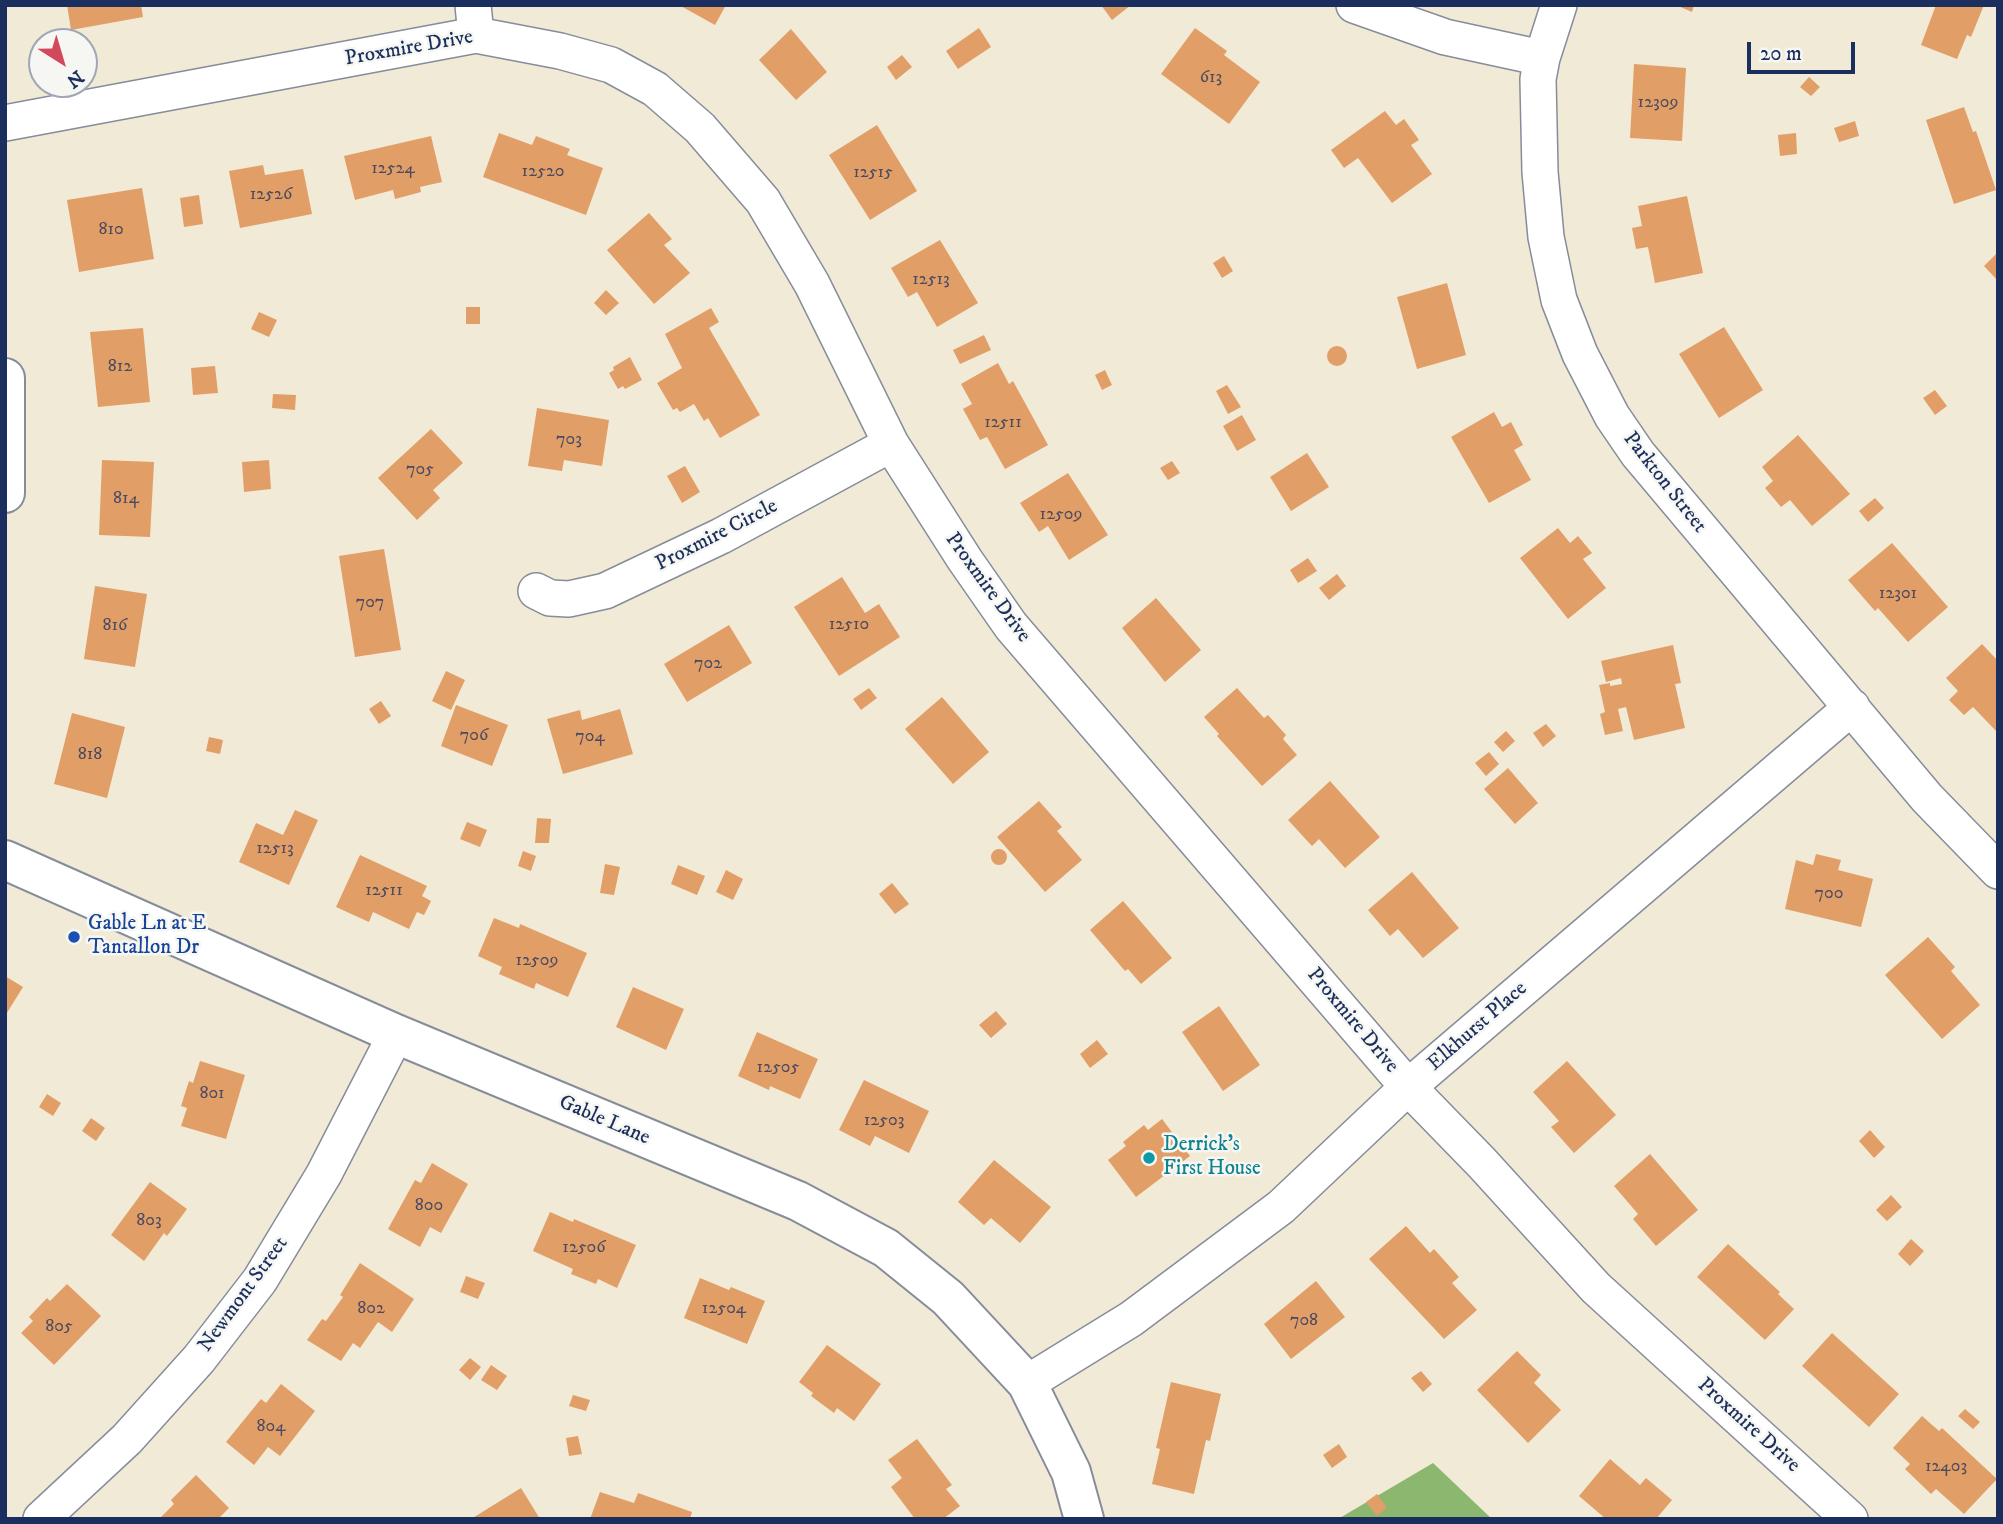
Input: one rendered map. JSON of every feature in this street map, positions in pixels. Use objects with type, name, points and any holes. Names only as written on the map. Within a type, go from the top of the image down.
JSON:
[{"type":"street","points":[[1354,5],[1445,37],[1542,58]]},
{"type":"street","name":"Parkton Street","points":[[1559,5],[1538,79],[1540,173],[1546,237],[1559,300],[1580,354],[1612,415],[1638,454],[1927,798],[1998,871]]},
{"type":"street","name":"Proxmire Drive","points":[[5,123],[475,20],[560,51],[611,65],[655,89],[701,128],[763,201],[812,284],[891,444],[965,561],[1012,626],[1408,1087],[1482,1163],[1596,1288],[1850,1519]]},
{"type":"street","points":[[5,378],[5,493]]},
{"type":"street","name":"Proxmire Circle","points":[[536,591],[550,598],[569,599],[605,591],[721,536],[891,444]]},
{"type":"street","name":"Elkhurst Place","points":[[1027,1383],[1131,1319],[1281,1207],[1408,1087],[1852,707]]},
{"type":"street","name":"Gable Lane","points":[[5,860],[396,1034],[798,1201],[886,1248],[948,1298],[1027,1383],[1071,1472],[1084,1519]]},
{"type":"street","name":"Newmont Street","points":[[41,1519],[127,1439],[199,1359],[261,1280],[324,1174],[396,1034]]},
{"type":"green space","points":[[1433,1463],[1492,1519],[1338,1519]]},
{"type":"building","points":[[67,5],[141,5],[143,17],[71,28]]},
{"type":"building","points":[[679,5],[726,5],[715,25]]},
{"type":"building","points":[[1101,5],[1131,5],[1112,20]]},
{"type":"building","points":[[1676,5],[1694,5],[1692,12]]},
{"type":"building","points":[[1936,5],[1984,5],[1971,37],[1967,35],[1957,59],[1921,45]]},
{"type":"building","points":[[979,28],[991,47],[958,69],[946,51]]},
{"type":"building","points":[[1195,28],[1227,51],[1224,55],[1260,82],[1229,124],[1161,74]]},
{"type":"building","points":[[791,29],[827,72],[796,100],[759,60]]},
{"type":"building","points":[[902,55],[912,67],[896,80],[887,67]]},
{"type":"building","points":[[1634,64],[1686,68],[1682,141],[1630,138]]},
{"type":"building","points":[[1809,77],[1820,87],[1811,96],[1800,87]]},
{"type":"building","points":[[1964,107],[1973,132],[1976,131],[1996,190],[1954,204],[1926,120]]},
{"type":"building","points":[[1385,111],[1396,125],[1404,119],[1419,140],[1411,145],[1432,174],[1392,203],[1358,158],[1344,168],[1331,150]]},
{"type":"building","points":[[1855,121],[1859,136],[1839,142],[1834,128]]},
{"type":"building","points":[[877,125],[917,191],[870,220],[829,155]]},
{"type":"building","points":[[499,133],[532,145],[536,136],[570,149],[567,155],[603,168],[586,215],[483,177]]},
{"type":"building","points":[[1796,133],[1797,154],[1780,156],[1778,135]]},
{"type":"building","points":[[431,136],[442,182],[420,187],[421,192],[395,199],[393,190],[355,200],[344,156]]},
{"type":"building","points":[[263,165],[265,175],[303,169],[312,214],[240,228],[229,171]]},
{"type":"building","points":[[142,188],[154,259],[79,272],[67,200]]},
{"type":"building","points":[[199,195],[203,224],[184,227],[180,198]]},
{"type":"building","points":[[1687,196],[1703,273],[1655,283],[1648,247],[1636,249],[1632,228],[1642,226],[1638,206]]},
{"type":"building","points":[[649,213],[672,239],[664,245],[690,273],[654,304],[607,250]]},
{"type":"building","points":[[940,240],[978,303],[937,327],[917,292],[908,297],[891,268]]},
{"type":"building","points":[[1998,252],[1998,281],[1984,266]]},
{"type":"building","points":[[1224,256],[1233,271],[1222,278],[1213,263]]},
{"type":"building","points":[[1447,283],[1466,355],[1417,369],[1397,297]]},
{"type":"building","points":[[606,290],[619,303],[606,315],[594,303]]},
{"type":"building","points":[[466,307],[480,307],[480,324],[466,324]]},
{"type":"building","points":[[711,308],[719,322],[709,328],[760,415],[720,438],[708,418],[704,421],[694,404],[680,412],[677,408],[673,410],[657,383],[682,368],[665,334]]},
{"type":"building","points":[[259,312],[277,320],[269,337],[251,329]]},
{"type":"building","points":[[1724,327],[1763,390],[1719,418],[1679,354]]},
{"type":"building","points":[[143,328],[150,402],[98,407],[90,332]]},
{"type":"building","points":[[984,335],[991,350],[960,364],[953,350]]},
{"type":"building","points":[[1337,346],[1344,349],[1347,356],[1344,363],[1337,366],[1330,363],[1327,356],[1330,349]]},
{"type":"building","points":[[630,357],[642,380],[625,389],[623,386],[618,389],[609,373],[614,370],[613,367]]},
{"type":"building","points":[[998,363],[1009,384],[1013,381],[1048,445],[1005,469],[987,437],[980,440],[963,409],[972,404],[961,384]]},
{"type":"building","points":[[215,366],[218,393],[193,395],[191,368]]},
{"type":"building","points":[[1105,370],[1112,385],[1102,390],[1095,375]]},
{"type":"building","points":[[1227,385],[1241,407],[1228,414],[1216,391]]},
{"type":"building","points":[[1935,390],[1947,406],[1935,415],[1923,398]]},
{"type":"building","points":[[273,394],[296,395],[295,410],[272,408]]},
{"type":"building","points":[[537,408],[609,420],[602,466],[564,460],[562,471],[528,466]]},
{"type":"building","points":[[1494,412],[1502,427],[1511,422],[1523,445],[1514,450],[1531,480],[1489,503],[1451,437]]},
{"type":"building","points":[[1242,415],[1256,440],[1237,451],[1223,426]]},
{"type":"building","points":[[431,429],[463,463],[433,490],[440,498],[417,520],[378,478]]},
{"type":"building","points":[[1798,435],[1850,494],[1812,526],[1790,500],[1781,507],[1765,488],[1773,481],[1762,467]]},
{"type":"building","points":[[1307,453],[1329,487],[1291,511],[1270,477]]},
{"type":"building","points":[[102,460],[154,462],[150,537],[99,535]]},
{"type":"building","points":[[269,460],[271,489],[244,492],[242,462]]},
{"type":"building","points":[[1172,461],[1180,473],[1168,480],[1160,468]]},
{"type":"building","points":[[685,466],[700,492],[682,503],[667,476]]},
{"type":"building","points":[[1068,473],[1108,535],[1069,560],[1048,526],[1039,532],[1020,503]]},
{"type":"building","points":[[1875,498],[1884,508],[1868,522],[1859,511]]},
{"type":"building","points":[[1558,528],[1570,543],[1578,536],[1592,553],[1583,559],[1606,588],[1568,619],[1520,558]]},
{"type":"building","points":[[1892,543],[1948,607],[1908,642],[1878,608],[1875,611],[1848,580]]},
{"type":"building","points":[[384,549],[401,650],[355,657],[339,556]]},
{"type":"building","points":[[1308,558],[1317,571],[1298,583],[1290,570]]},
{"type":"building","points":[[1337,574],[1346,586],[1329,600],[1319,588]]},
{"type":"building","points":[[842,577],[865,613],[879,604],[900,637],[839,676],[794,607]]},
{"type":"building","points":[[95,586],[147,594],[135,667],[84,659]]},
{"type":"building","points":[[1156,598],[1201,650],[1165,682],[1122,628]]},
{"type":"building","points":[[729,625],[752,663],[687,702],[664,664]]},
{"type":"building","points":[[1982,644],[1998,661],[1998,733],[1973,707],[1964,715],[1949,700],[1958,691],[1946,678]]},
{"type":"building","points":[[1673,645],[1681,683],[1675,684],[1685,728],[1634,740],[1626,707],[1618,709],[1623,731],[1605,735],[1600,714],[1605,712],[1599,685],[1622,684],[1621,678],[1606,682],[1601,661]]},
{"type":"building","points":[[446,671],[465,680],[451,710],[432,701]]},
{"type":"building","points":[[869,688],[877,698],[861,710],[853,699]]},
{"type":"building","points":[[1237,688],[1264,718],[1268,715],[1286,735],[1283,739],[1297,755],[1262,786],[1217,736],[1219,734],[1204,717]]},
{"type":"building","points":[[942,697],[989,752],[953,784],[905,729]]},
{"type":"building","points":[[381,701],[391,716],[379,724],[369,709]]},
{"type":"building","points":[[456,705],[508,725],[492,766],[441,746]]},
{"type":"building","points":[[620,709],[633,754],[563,774],[547,719],[580,710],[582,720]]},
{"type":"building","points":[[72,713],[125,727],[107,798],[54,784]]},
{"type":"building","points":[[1546,724],[1556,736],[1543,747],[1533,733]]},
{"type":"building","points":[[1506,731],[1515,741],[1503,752],[1494,742]]},
{"type":"building","points":[[209,737],[223,740],[220,754],[206,751]]},
{"type":"building","points":[[1489,752],[1499,764],[1486,776],[1475,763]]},
{"type":"building","points":[[1508,768],[1538,803],[1515,824],[1484,789]]},
{"type":"building","points":[[1330,781],[1380,837],[1345,868],[1319,839],[1312,846],[1288,820]]},
{"type":"building","points":[[1039,801],[1062,827],[1057,831],[1082,860],[1045,892],[997,837]]},
{"type":"building","points":[[295,810],[318,820],[289,885],[239,862],[256,823],[283,835]]},
{"type":"building","points":[[537,818],[551,819],[549,843],[535,843]]},
{"type":"building","points":[[467,822],[487,830],[480,847],[460,839]]},
{"type":"building","points":[[996,849],[1002,849],[1007,857],[1005,863],[996,865],[991,860],[991,854]]},
{"type":"building","points":[[523,851],[536,856],[531,871],[518,866]]},
{"type":"building","points":[[1816,854],[1841,860],[1838,870],[1873,879],[1861,927],[1785,909],[1796,860],[1813,865]]},
{"type":"building","points":[[360,855],[427,886],[422,896],[431,901],[424,915],[417,912],[409,929],[373,912],[369,922],[336,907]]},
{"type":"building","points":[[605,864],[620,867],[614,895],[600,893]]},
{"type":"building","points":[[678,865],[705,876],[697,895],[671,884]]},
{"type":"building","points":[[726,870],[743,879],[733,900],[716,892]]},
{"type":"building","points":[[1412,872],[1459,928],[1423,958],[1398,929],[1390,936],[1368,910]]},
{"type":"building","points":[[892,883],[909,904],[895,914],[879,894]]},
{"type":"building","points":[[1123,901],[1172,958],[1141,984],[1128,969],[1125,971],[1090,930]]},
{"type":"building","points":[[494,918],[519,928],[520,924],[587,953],[568,997],[536,983],[534,989],[499,974],[502,967],[478,956]]},
{"type":"building","points":[[1928,937],[1955,967],[1951,971],[1980,1005],[1942,1039],[1885,975]]},
{"type":"building","points":[[5,976],[23,987],[5,1016]]},
{"type":"building","points":[[633,987],[684,1009],[666,1050],[616,1027]]},
{"type":"building","points":[[1219,1006],[1260,1065],[1223,1091],[1182,1032]]},
{"type":"building","points":[[996,1011],[1007,1024],[991,1038],[979,1025]]},
{"type":"building","points":[[757,1032],[818,1059],[800,1099],[770,1086],[769,1090],[738,1076]]},
{"type":"building","points":[[1097,1040],[1108,1054],[1090,1068],[1080,1054]]},
{"type":"building","points":[[200,1061],[245,1075],[226,1139],[181,1126],[187,1108],[181,1106],[189,1081],[193,1083]]},
{"type":"building","points":[[1567,1061],[1616,1115],[1574,1153],[1551,1127],[1559,1121],[1533,1092]]},
{"type":"building","points":[[864,1080],[929,1111],[909,1153],[875,1136],[870,1146],[839,1130]]},
{"type":"building","points":[[47,1094],[61,1103],[53,1116],[39,1107]]},
{"type":"building","points":[[91,1118],[105,1128],[96,1141],[82,1131]]},
{"type":"building","name":"Derrick's First House","points":[[1162,1119],[1190,1156],[1136,1197],[1108,1160],[1126,1146],[1123,1142],[1144,1125],[1148,1130]]},
{"type":"building","points":[[1870,1130],[1885,1147],[1874,1158],[1859,1141]]},
{"type":"building","points":[[1650,1154],[1698,1210],[1656,1246],[1633,1219],[1638,1214],[1614,1186]]},
{"type":"building","points":[[994,1160],[1051,1207],[1020,1243],[991,1218],[984,1225],[958,1202]]},
{"type":"building","points":[[432,1163],[468,1184],[441,1233],[430,1227],[420,1247],[388,1229],[415,1180],[421,1183]]},
{"type":"building","points":[[150,1182],[187,1209],[167,1236],[164,1233],[144,1261],[111,1235]]},
{"type":"building","points":[[1891,1195],[1902,1207],[1887,1221],[1876,1210]]},
{"type":"building","points":[[550,1212],[636,1245],[617,1288],[598,1279],[596,1284],[571,1274],[573,1269],[533,1251]]},
{"type":"building","points":[[1406,1226],[1430,1253],[1434,1249],[1459,1277],[1452,1283],[1477,1310],[1444,1339],[1369,1259]]},
{"type":"building","points":[[1911,1239],[1924,1251],[1910,1266],[1898,1254]]},
{"type":"building","points":[[1728,1244],[1780,1292],[1778,1294],[1794,1309],[1765,1340],[1697,1277]]},
{"type":"building","points":[[360,1263],[414,1299],[392,1332],[378,1322],[360,1348],[353,1343],[341,1361],[307,1340],[322,1319],[326,1321],[343,1297],[340,1295]]},
{"type":"building","points":[[466,1276],[485,1283],[478,1299],[460,1292]]},
{"type":"building","points":[[700,1278],[765,1301],[747,1344],[684,1318]]},
{"type":"building","points":[[1316,1281],[1345,1317],[1291,1359],[1264,1324]]},
{"type":"building","points":[[67,1284],[101,1316],[54,1365],[21,1333],[33,1321],[29,1317],[47,1298],[50,1301]]},
{"type":"building","points":[[1832,1333],[1899,1394],[1869,1427],[1802,1366]]},
{"type":"building","points":[[827,1345],[881,1384],[854,1421],[837,1408],[834,1413],[811,1396],[813,1393],[799,1382]]},
{"type":"building","points":[[1517,1351],[1541,1375],[1534,1383],[1561,1410],[1528,1443],[1477,1390]]},
{"type":"building","points":[[470,1358],[481,1367],[470,1380],[459,1370]]},
{"type":"building","points":[[491,1365],[507,1376],[497,1390],[481,1380]]},
{"type":"building","points":[[1421,1371],[1432,1384],[1423,1392],[1411,1378]]},
{"type":"building","points":[[1171,1382],[1221,1394],[1210,1441],[1206,1440],[1194,1494],[1152,1484],[1160,1449],[1156,1448]]},
{"type":"building","points":[[281,1384],[315,1411],[280,1456],[268,1447],[254,1465],[226,1442],[261,1399],[266,1403]]},
{"type":"building","points":[[573,1395],[590,1400],[586,1411],[569,1406]]},
{"type":"building","points":[[1965,1409],[1980,1422],[1973,1429],[1958,1416]]},
{"type":"building","points":[[1922,1416],[1939,1431],[1942,1428],[1997,1479],[1964,1514],[1936,1489],[1931,1494],[1905,1469],[1910,1464],[1893,1448]]},
{"type":"building","points":[[578,1436],[582,1454],[569,1456],[566,1438]]},
{"type":"building","points":[[917,1439],[952,1485],[946,1489],[960,1506],[943,1519],[915,1519],[891,1487],[902,1478],[888,1460]]},
{"type":"building","points":[[1339,1444],[1347,1457],[1332,1468],[1323,1455]]},
{"type":"building","points":[[1610,1459],[1640,1485],[1646,1478],[1672,1500],[1656,1519],[1606,1519],[1579,1496]]},
{"type":"building","points":[[196,1475],[229,1508],[218,1519],[159,1519],[174,1504],[171,1500]]},
{"type":"building","points":[[521,1488],[540,1519],[471,1519]]},
{"type":"building","points":[[600,1492],[634,1503],[638,1493],[692,1512],[690,1519],[590,1519]]},
{"type":"building","points":[[1377,1494],[1387,1508],[1377,1516],[1366,1502]]},
{"type":"place","name":"Gable Ln at E Tantallon Dr","points":[[74,937]]},
{"type":"place","name":"Derrick's First House","points":[[1149,1158]]}]
